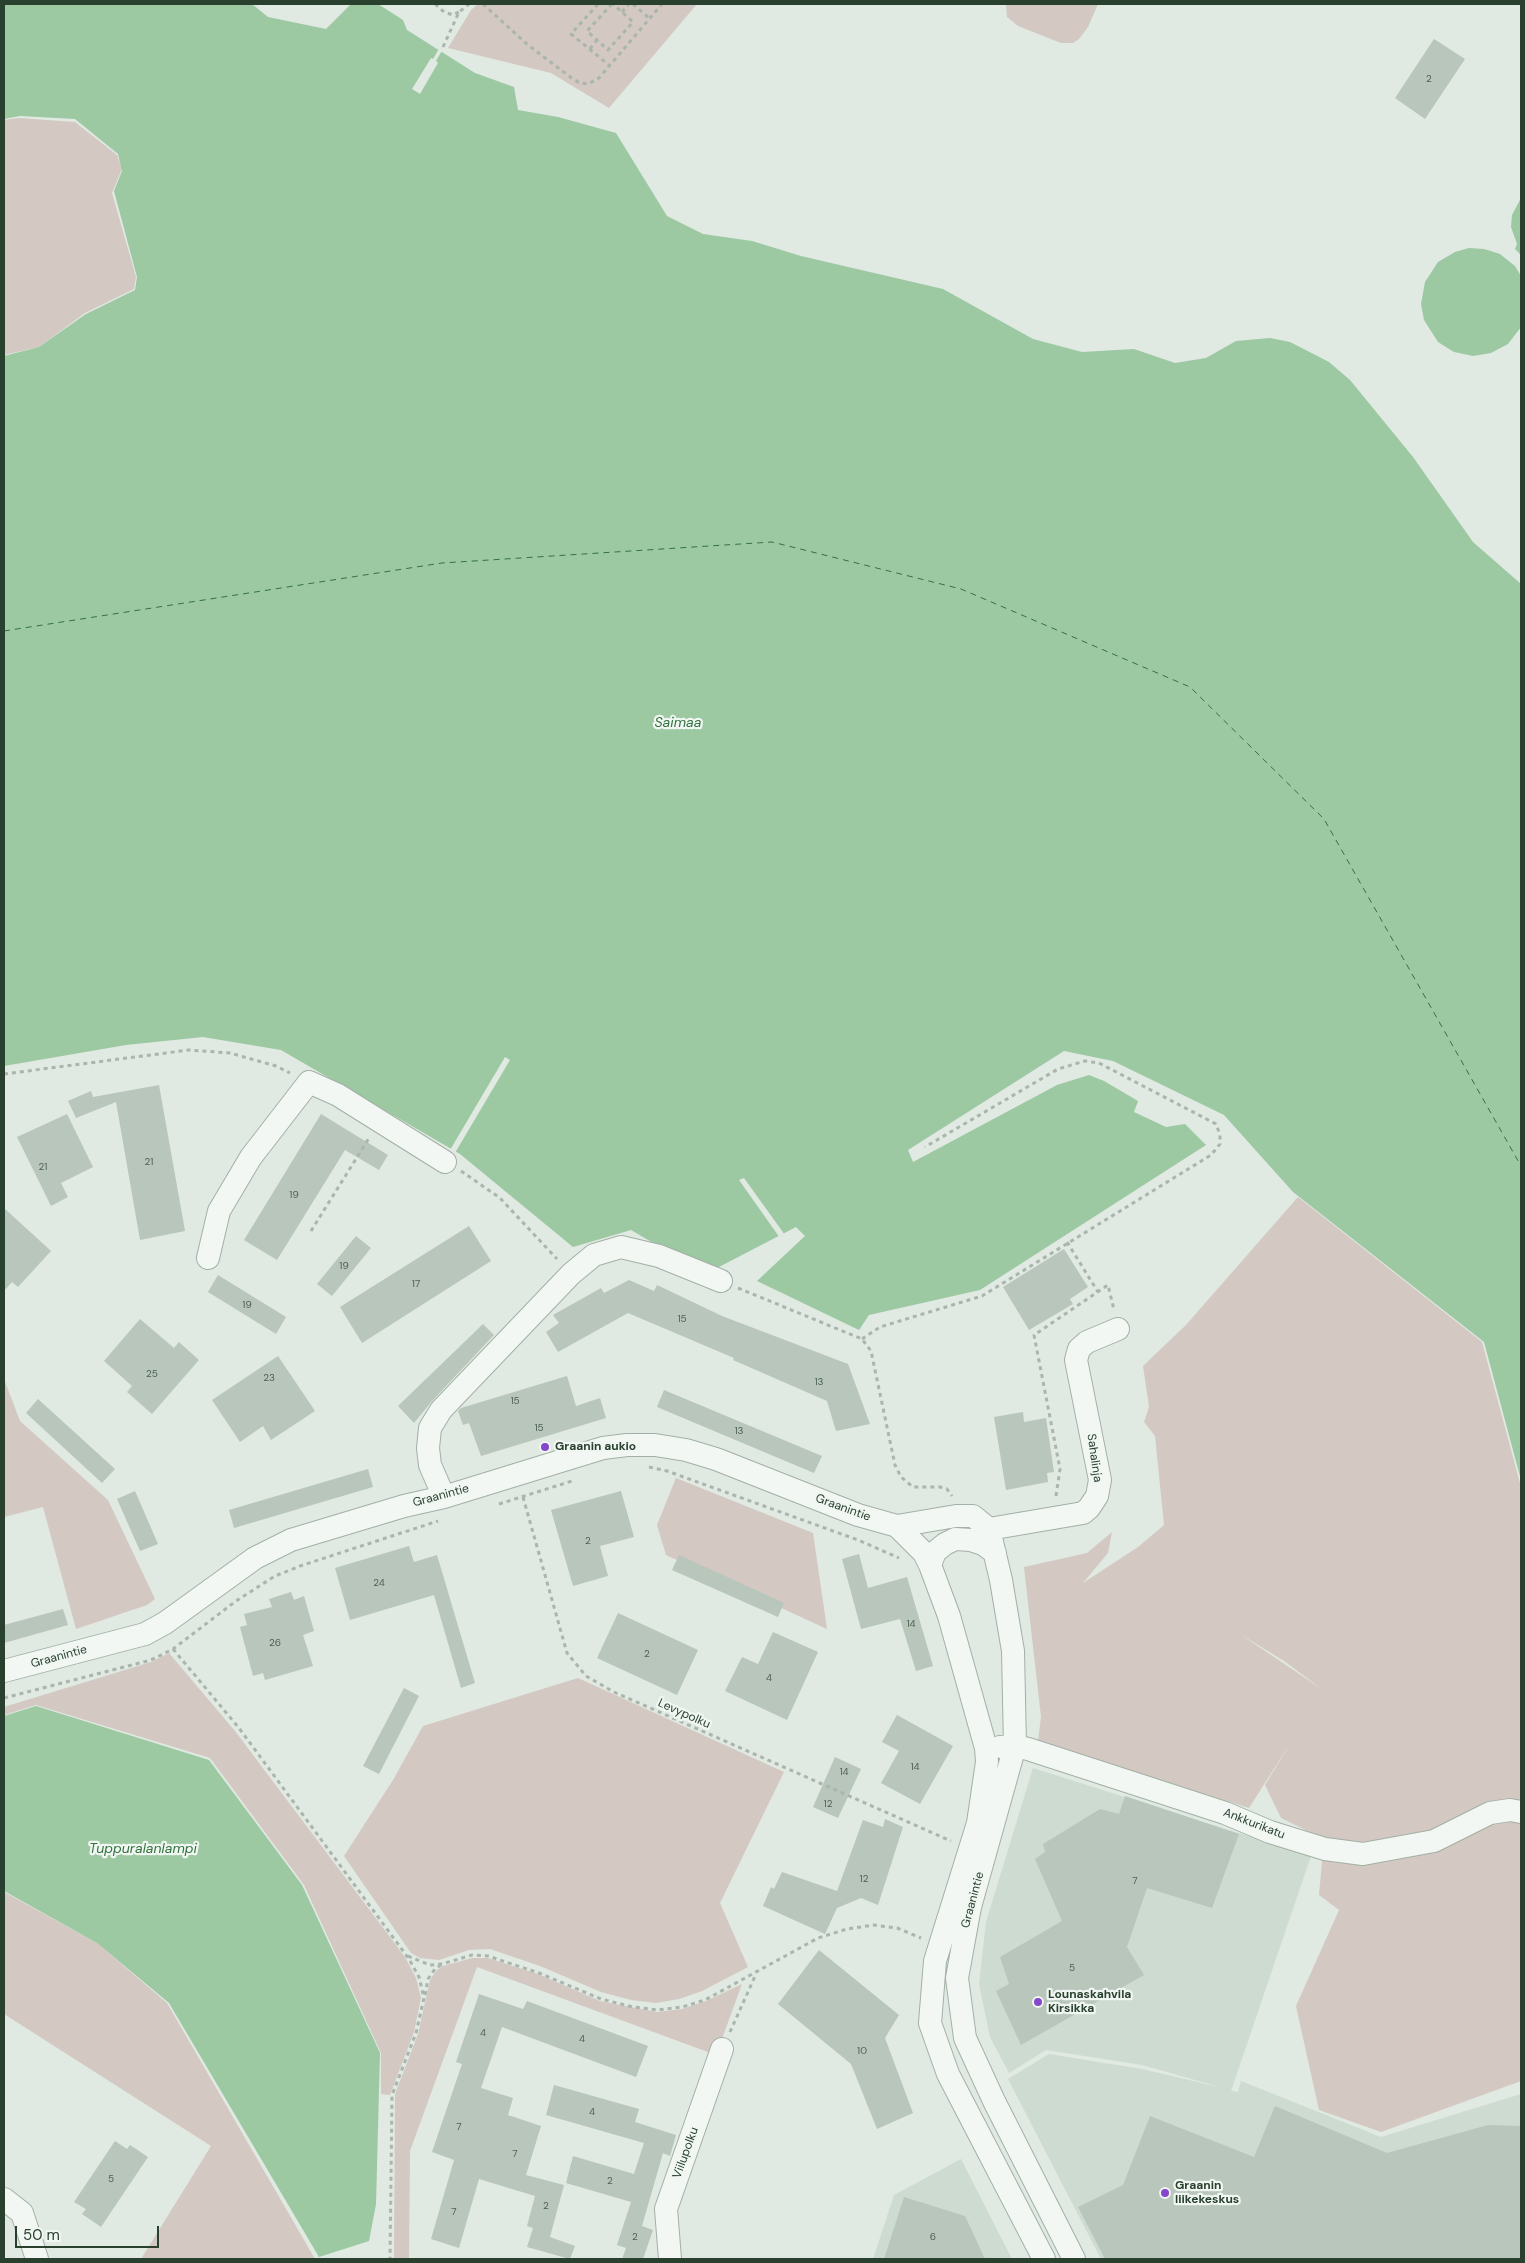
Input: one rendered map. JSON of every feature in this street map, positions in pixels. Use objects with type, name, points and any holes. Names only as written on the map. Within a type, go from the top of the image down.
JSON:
[{"type":"street","points":[[208,1258],[219,1211],[252,1157],[309,1082],[338,1095],[445,1162]]},
{"type":"street","points":[[444,1497],[430,1464],[428,1448],[430,1428],[441,1410],[571,1274],[594,1255],[621,1247],[659,1256],[721,1281]]},
{"type":"street","name":"Sahalinja","points":[[989,1529],[1083,1513],[1097,1496],[1100,1480],[1076,1360],[1080,1350],[1087,1342],[1118,1329]]},
{"type":"street","name":"Graanintie","points":[[4,1671],[145,1634],[166,1623],[255,1558],[291,1540],[404,1506],[444,1497],[603,1448],[627,1445],[686,1450],[716,1459],[858,1515],[897,1526],[956,1516],[973,1516],[989,1529],[995,1553],[1013,1652],[1015,1746],[970,1907],[957,1978],[965,2038],[1002,2118],[1074,2259]]},
{"type":"street","name":"Graanintie","points":[[897,1526],[924,1553],[950,1616],[986,1748],[987,1762],[985,1786],[978,1823],[935,1961],[930,2023],[948,2074],[1044,2259]]},
{"type":"street","points":[[930,1565],[935,1552],[944,1544],[956,1539],[971,1540],[983,1544],[995,1553]]},
{"type":"street","name":"Ankkurikatu","points":[[986,1748],[1015,1746],[1216,1810],[1270,1832],[1325,1849],[1363,1854],[1434,1841],[1490,1813],[1510,1810],[1521,1812]]},
{"type":"street","name":"Viilupolku","points":[[670,2259],[666,2209],[722,2049]]},
{"type":"street","points":[[4,2199],[22,2213],[36,2259]]},
{"type":"path","points":[[435,4],[444,12],[453,15],[469,4]]},
{"type":"path","points":[[483,4],[528,45],[580,83],[588,84],[599,78],[662,4]]},
{"type":"path","points":[[598,4],[572,34],[609,65]]},
{"type":"path","points":[[612,4],[633,22],[608,50],[587,31],[612,4]]},
{"type":"path","points":[[622,12],[631,4],[649,18]]},
{"type":"path","points":[[442,47],[459,12]]},
{"type":"path","points":[[590,49],[597,40]]},
{"type":"path","points":[[4,1074],[189,1050],[230,1053],[276,1066],[309,1082]]},
{"type":"path","points":[[862,1339],[880,1327],[982,1296],[1211,1155],[1220,1144],[1220,1135],[1216,1124],[1099,1063],[1085,1062],[1058,1069],[925,1147]]},
{"type":"path","points":[[311,1231],[379,1121]]},
{"type":"path","points":[[445,1162],[500,1198],[571,1274]]},
{"type":"path","points":[[1067,1242],[1098,1292]]},
{"type":"path","points":[[721,1281],[854,1334],[862,1339],[871,1351],[895,1465],[902,1477],[913,1487],[919,1489],[940,1487],[951,1493],[953,1501]]},
{"type":"path","points":[[1054,1499],[1058,1493],[1060,1469],[1034,1335],[1108,1285],[1118,1329]]},
{"type":"path","points":[[640,1466],[666,1471],[858,1540],[899,1558],[904,1563]]},
{"type":"path","points":[[497,1504],[579,1479]]},
{"type":"path","name":"Levypolku","points":[[523,1497],[567,1653],[586,1676],[614,1692],[952,1841],[954,1832]]},
{"type":"path","points":[[4,1698],[151,1660],[173,1649],[236,1601],[276,1576],[300,1566],[444,1519]]},
{"type":"path","points":[[173,1649],[239,1728],[407,1956],[419,1977],[424,1998]]},
{"type":"path","points":[[407,1956],[425,1964],[442,1964],[472,1955],[488,1956],[539,1973],[601,2000],[632,2008],[657,2010],[682,2007],[705,2000],[818,1938],[847,1929],[874,1925],[897,1928],[921,1938]]},
{"type":"path","points":[[390,2259],[392,2095],[416,2033],[428,1979],[435,1969],[442,1964]]},
{"type":"path","points":[[722,2049],[756,1973]]},
{"type":"shaded area","points":[[478,4],[697,4],[609,108],[551,73],[448,48],[471,10]]},
{"type":"shaded area","points":[[1006,4],[1098,4],[1088,27],[1079,39],[1073,43],[1061,43],[1018,26],[1007,17]]},
{"type":"shaded area","points":[[19,118],[75,122],[117,155],[122,169],[112,193],[136,277],[134,289],[85,313],[39,347],[4,355],[4,120]]},
{"type":"shaded area","points":[[1298,1197],[1482,1342],[1521,1487],[1521,2081],[1381,2132],[1319,2110],[1296,2006],[1339,1910],[1319,1895],[1324,1839],[1281,1818],[1265,1785],[1293,1739],[1249,1808],[1038,1741],[1041,1717],[1024,1567],[1087,1553],[1112,1532],[1108,1553],[1083,1583],[1138,1547],[1164,1525],[1155,1436],[1144,1422],[1149,1407],[1143,1366],[1186,1325]],"holes":[[[1240,1634],[1284,1661],[1323,1690]]]},
{"type":"shaded area","points":[[4,1379],[20,1421],[108,1500],[155,1599],[147,1605],[76,1629],[43,1507],[4,1517]]},
{"type":"shaded area","points":[[676,1478],[813,1533],[827,1629],[666,1555],[657,1525]]},
{"type":"shaded area","points":[[169,1653],[235,1731],[405,1957],[416,1978],[421,1998],[414,2032],[390,2095],[381,2094],[381,2053],[304,1885],[210,1758],[36,1705],[4,1715],[4,1707],[151,1662]]},
{"type":"shaded area","points":[[578,1678],[784,1772],[720,1903],[748,1967],[702,1991],[679,1999],[656,2003],[631,2000],[601,1992],[540,1966],[490,1949],[469,1950],[439,1960],[420,1958],[411,1953],[344,1856],[393,1780],[423,1726]]},
{"type":"shaded area","points":[[1033,1768],[1311,1856],[1231,2091],[1238,2092],[1241,2081],[1381,2137],[1521,2094],[1521,2259],[1101,2259],[1008,2079],[1049,2054],[1142,2069],[1223,2088],[1142,2065],[1046,2050],[1009,2073],[990,2037],[979,1984],[986,1922]]},
{"type":"shaded area","points":[[4,1892],[97,1943],[167,2003],[315,2259],[141,2259],[211,2146],[4,2014]]},
{"type":"shaded area","points":[[472,1958],[488,1958],[538,1974],[600,2001],[657,2012],[682,2009],[706,2001],[742,1984],[716,2055],[477,1967],[410,2151],[409,2259],[394,2259],[395,2094],[418,2034],[430,1980],[437,1970],[443,1966]]},
{"type":"shaded area","points":[[961,2159],[1012,2259],[873,2259],[894,2195]]},
{"type":"water","name":"Saimaa","points":[[4,4],[252,4],[268,17],[326,29],[350,5],[378,4],[403,20],[407,30],[475,73],[514,87],[518,110],[558,117],[616,133],[667,216],[703,234],[752,241],[801,256],[943,289],[1033,339],[1082,352],[1134,349],[1175,363],[1206,358],[1236,341],[1270,338],[1290,342],[1329,362],[1350,380],[1413,457],[1473,542],[1521,584],[1521,1480],[1484,1342],[1293,1192],[1224,1115],[1113,1061],[1064,1051],[908,1150],[913,1162],[1057,1085],[1089,1075],[1104,1081],[1138,1101],[1134,1112],[1166,1127],[1185,1124],[1206,1145],[980,1290],[869,1315],[859,1330],[757,1281],[805,1236],[796,1227],[717,1268],[691,1265],[631,1230],[573,1247],[460,1154],[281,1050],[203,1037],[126,1045],[4,1066],[4,356],[39,347],[86,314],[135,290],[137,277],[114,191],[122,171],[118,154],[75,119],[20,116],[4,119]]},
{"type":"water","points":[[1521,198],[1521,255],[1515,249],[1517,244],[1511,227],[1512,215]]},
{"type":"water","points":[[1469,248],[1484,249],[1500,254],[1515,266],[1521,276],[1521,327],[1508,344],[1491,353],[1473,356],[1454,352],[1438,342],[1424,320],[1421,304],[1425,282],[1438,262],[1455,252]]},
{"type":"water","name":"Tuppuralanlampi","points":[[36,1706],[209,1760],[302,1885],[380,2053],[376,2204],[369,2241],[319,2257],[169,2003],[97,1943],[4,1891],[4,1716]]},
{"type":"pier","points":[[440,47],[443,49],[436,61],[438,63],[420,94],[412,89]]},
{"type":"pier","points":[[505,1057],[510,1060],[455,1153],[450,1150]]},
{"type":"pier","points":[[744,1178],[785,1235],[780,1238],[739,1180]]},
{"type":"building","points":[[1434,39],[1465,59],[1425,119],[1395,98]]},
{"type":"building","points":[[159,1085],[185,1231],[140,1240],[116,1102],[76,1118],[68,1101],[91,1091],[93,1097]]},
{"type":"building","points":[[67,1114],[93,1167],[61,1183],[68,1197],[51,1206],[17,1137]]},
{"type":"building","points":[[321,1114],[388,1155],[379,1170],[345,1150],[277,1260],[244,1240]]},
{"type":"building","points":[[4,1208],[51,1251],[18,1287],[12,1282],[4,1291]]},
{"type":"building","points":[[469,1226],[491,1261],[362,1343],[340,1307]]},
{"type":"building","points":[[356,1236],[371,1248],[332,1296],[317,1284]]},
{"type":"building","points":[[1064,1249],[1088,1287],[1070,1299],[1073,1304],[1029,1330],[1003,1287]]},
{"type":"building","points":[[218,1275],[286,1317],[276,1334],[208,1292]]},
{"type":"building","points":[[629,1280],[654,1291],[657,1285],[722,1316],[848,1364],[870,1424],[836,1431],[827,1401],[733,1360],[734,1358],[628,1313],[558,1352],[546,1332],[559,1323],[553,1315],[601,1288],[604,1293]]},
{"type":"building","points":[[140,1319],[174,1348],[179,1342],[199,1360],[152,1414],[127,1392],[132,1386],[104,1361]]},
{"type":"building","points":[[483,1324],[494,1335],[414,1423],[398,1406]]},
{"type":"building","points":[[278,1356],[315,1411],[271,1440],[263,1426],[240,1442],[212,1400]]},
{"type":"building","points":[[567,1376],[576,1406],[600,1398],[606,1418],[481,1456],[469,1423],[463,1425],[458,1411],[461,1408]]},
{"type":"building","points":[[664,1390],[822,1456],[814,1473],[657,1407]]},
{"type":"building","points":[[38,1399],[115,1469],[102,1483],[26,1413]]},
{"type":"building","points":[[1023,1412],[1024,1422],[1046,1418],[1054,1472],[1047,1473],[1048,1482],[1006,1490],[994,1417]]},
{"type":"building","points":[[368,1469],[373,1487],[234,1528],[229,1510]]},
{"type":"building","points":[[135,1491],[158,1544],[140,1551],[117,1499]]},
{"type":"building","points":[[621,1491],[634,1537],[600,1546],[608,1576],[573,1586],[551,1510]]},
{"type":"building","points":[[409,1546],[414,1562],[437,1555],[475,1683],[461,1688],[434,1595],[350,1620],[335,1568]]},
{"type":"building","points":[[859,1554],[868,1588],[907,1577],[933,1666],[916,1671],[900,1619],[861,1629],[842,1559]]},
{"type":"building","points":[[679,1555],[784,1603],[778,1617],[672,1570]]},
{"type":"building","points":[[291,1592],[294,1600],[304,1596],[314,1631],[303,1635],[313,1666],[265,1680],[263,1673],[253,1676],[240,1627],[247,1625],[244,1614],[272,1607],[269,1599]]},
{"type":"building","points":[[63,1609],[68,1625],[4,1643],[4,1625]]},
{"type":"building","points":[[618,1613],[698,1650],[677,1695],[597,1658]]},
{"type":"building","points":[[773,1632],[818,1652],[787,1720],[725,1691],[742,1657],[758,1664]]},
{"type":"building","points":[[404,1688],[419,1696],[379,1774],[363,1766]]},
{"type":"building","points":[[897,1715],[953,1746],[920,1804],[881,1783],[899,1751],[882,1742]]},
{"type":"building","points":[[835,1757],[861,1769],[838,1818],[813,1807]]},
{"type":"building","points":[[1125,1796],[1239,1834],[1212,1908],[1147,1888],[1127,1947],[1144,1975],[1021,2045],[996,1991],[1009,1984],[1000,1957],[1062,1921],[1035,1859],[1045,1852],[1043,1844],[1100,1809],[1119,1814]]},
{"type":"building","points":[[885,1819],[903,1827],[878,1905],[861,1898],[837,1908],[825,1934],[763,1906],[771,1887],[774,1889],[782,1872],[837,1891],[863,1820],[883,1827]]},
{"type":"building","points":[[819,1950],[899,2015],[885,2038],[913,2113],[877,2129],[851,2064],[778,2004]]},
{"type":"building","points":[[479,1994],[523,2009],[527,2001],[648,2046],[636,2077],[502,2027],[481,2088],[513,2098],[508,2115],[541,2126],[526,2175],[564,2185],[550,2237],[575,2246],[570,2259],[527,2247],[533,2228],[527,2226],[535,2196],[479,2179],[459,2248],[431,2239],[454,2160],[432,2152],[462,2064],[456,2062]]},
{"type":"building","points":[[554,2085],[639,2109],[635,2122],[676,2135],[670,2156],[663,2153],[642,2226],[653,2230],[643,2259],[622,2259],[626,2248],[617,2245],[631,2202],[566,2183],[573,2156],[634,2174],[644,2143],[546,2115]]},
{"type":"building","points":[[1275,2106],[1387,2153],[1488,2125],[1521,2126],[1521,2259],[1105,2259],[1078,2207],[1123,2185],[1150,2116],[1254,2157]]},
{"type":"building","points":[[115,2141],[127,2149],[130,2145],[148,2157],[101,2227],[82,2214],[86,2209],[74,2202]]},
{"type":"building","points":[[904,2197],[965,2216],[985,2259],[884,2259]]},
{"type":"ferry route","points":[[4,631],[442,563],[772,542],[961,589],[1190,687],[1324,819],[1521,1166]]},
{"type":"place","name":"Graanin aukio","points":[[545,1447]]},
{"type":"place","name":"Lounaskahvila Kirsikka","points":[[1038,2002]]},
{"type":"place","name":"Graanin liikekeskus","points":[[1165,2193]]}]
